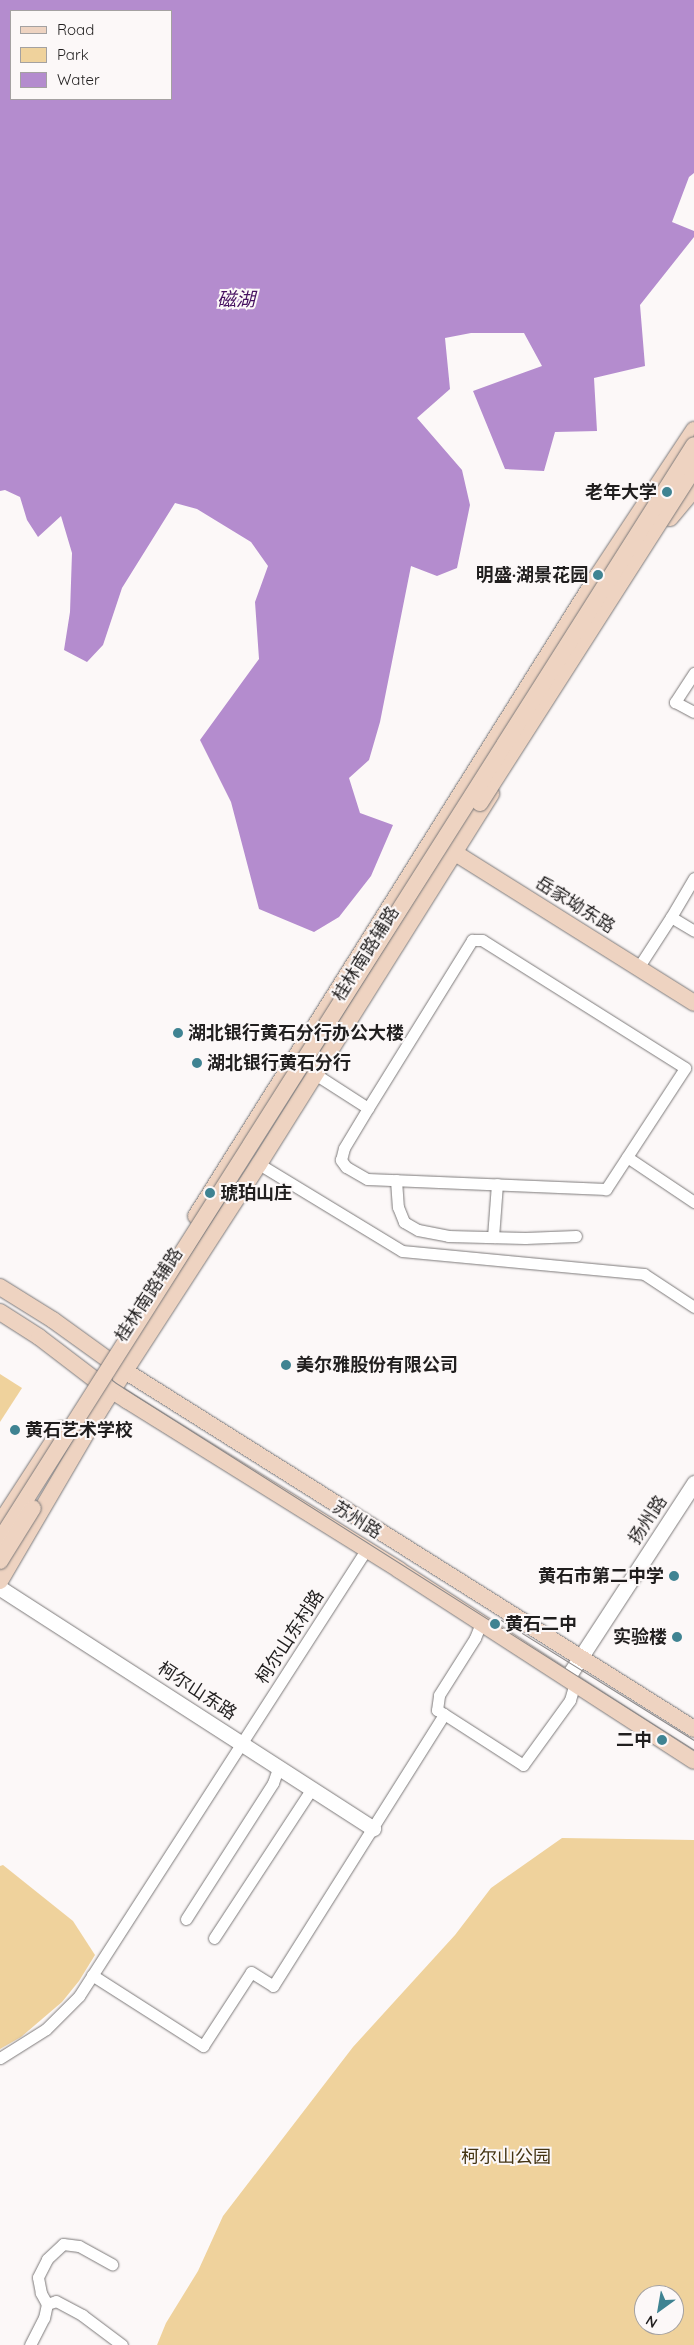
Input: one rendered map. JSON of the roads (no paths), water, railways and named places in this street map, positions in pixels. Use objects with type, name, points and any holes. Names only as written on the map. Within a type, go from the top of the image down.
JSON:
[{"type":"main road","name":"桂林南路辅路","points":[[0,1523],[94,1379],[598,575],[694,430]]},
{"type":"main road","points":[[0,1540],[694,446]]},
{"type":"main road","points":[[0,1561],[112,1380],[694,468]]},
{"type":"main road","name":"桂林南路辅路","points":[[0,1581],[112,1390],[259,1164],[454,852],[694,479]]},
{"type":"main road","points":[[670,518],[694,489]]},
{"type":"main road","name":"岳家坳东路","points":[[434,839],[694,1004]]},
{"type":"main road","name":"苏州路","points":[[0,1287],[53,1320],[124,1371],[694,1729]]},
{"type":"main road","name":"苏州路","points":[[0,1312],[39,1337],[94,1379],[571,1680],[694,1760]]},
{"type":"street","points":[[694,673],[675,702],[694,712]]},
{"type":"street","points":[[638,968],[694,878]]},
{"type":"street","points":[[671,917],[694,931]]},
{"type":"street","points":[[472,940],[482,940],[685,1068],[627,1157],[606,1189],[367,1178],[346,1167],[341,1160],[344,1148],[472,940]]},
{"type":"street","points":[[315,1074],[368,1108]]},
{"type":"street","points":[[627,1157],[694,1202]]},
{"type":"street","points":[[259,1164],[402,1251],[644,1274],[694,1307]]},
{"type":"street","points":[[396,1180],[398,1207],[404,1222],[418,1230],[448,1236],[576,1236]]},
{"type":"street","points":[[494,1237],[497,1184]]},
{"type":"street","name":"扬州路","points":[[571,1680],[580,1658],[694,1483]]},
{"type":"street","name":"柯尔山东村路","points":[[0,2058],[53,2023],[72,2005],[366,1550]]},
{"type":"street","name":"柯尔山东路","points":[[0,1588],[373,1828]]},
{"type":"street","points":[[481,1623],[475,1638],[438,1695],[437,1710],[523,1765],[570,1700],[571,1680]]},
{"type":"street","points":[[92,1976],[203,2046],[251,1972],[273,1986],[444,1714]]},
{"type":"street","points":[[186,1919],[273,1783],[279,1766]]},
{"type":"street","points":[[214,1938],[312,1788]]},
{"type":"street","points":[[30,2345],[44,2318],[47,2304],[40,2293],[38,2277],[47,2259],[63,2244],[79,2246],[112,2264]]},
{"type":"street","points":[[47,2304],[56,2301],[82,2315],[122,2345]]},
{"type":"water","name":"磁湖","points":[[0,0],[694,0],[694,173],[689,177],[672,222],[694,231],[694,237],[640,305],[645,366],[594,378],[597,431],[555,432],[544,471],[505,469],[473,391],[542,366],[524,333],[471,333],[445,338],[450,389],[417,418],[462,470],[470,505],[457,568],[437,576],[411,566],[380,722],[369,760],[349,778],[360,813],[393,825],[371,876],[339,917],[314,932],[259,909],[231,802],[200,740],[259,659],[255,602],[268,566],[251,542],[197,509],[175,503],[122,588],[103,645],[87,662],[64,650],[70,612],[72,553],[61,516],[38,537],[27,520],[20,497],[5,490],[0,491]]},
{"type":"tram line","points":[[694,433],[691,452],[667,492],[110,1372],[112,1380],[116,1383],[694,1750]]},
{"type":"tram line","points":[[501,1620],[694,1740]]},
{"type":"place","name":"老年大学","points":[[667,492]]},
{"type":"place","name":"明盛·湖景花园","points":[[598,575]]},
{"type":"place","name":"湖北银行黄石分行办公大楼","points":[[178,1033]]},
{"type":"place","name":"湖北银行黄石分行","points":[[197,1063]]},
{"type":"place","name":"琥珀山庄","points":[[210,1193]]},
{"type":"place","name":"美尔雅股份有限公司","points":[[286,1365]]},
{"type":"place","name":"黄石艺术学校","points":[[15,1430]]},
{"type":"place","name":"黄石市第二中学","points":[[674,1576]]},
{"type":"place","name":"黄石二中","points":[[495,1624]]},
{"type":"place","name":"实验楼","points":[[677,1637]]},
{"type":"place","name":"二中","points":[[662,1740]]},
{"type":"park label","name":"柯尔山公园","points":[[506,2157]]}]
